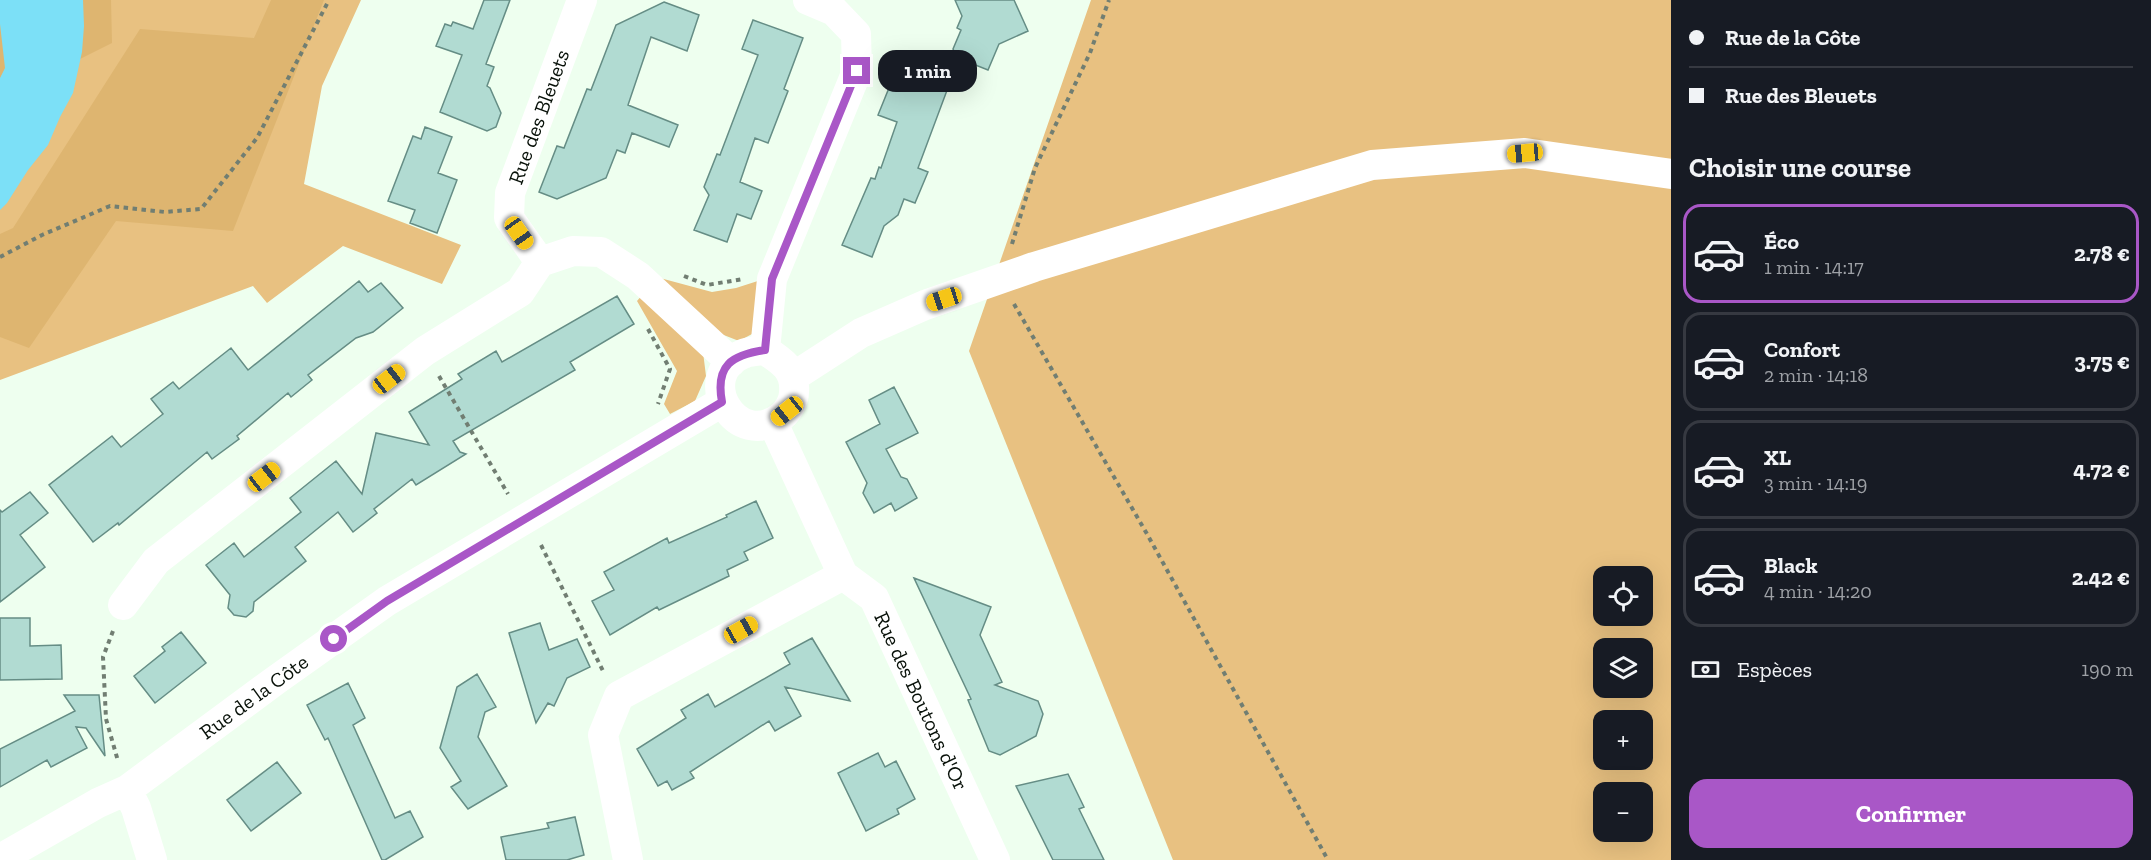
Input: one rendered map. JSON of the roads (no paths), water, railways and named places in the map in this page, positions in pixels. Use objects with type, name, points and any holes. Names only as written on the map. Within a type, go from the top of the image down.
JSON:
[{"type":"street","name":"Rue des Bleuets","points":[[540,262],[509,218],[510,193],[582,0]]},
{"type":"street","points":[[765,350],[772,279],[857,71],[856,34],[834,10],[808,0]]},
{"type":"street","points":[[793,377],[861,333],[926,305],[1034,267],[1372,165],[1525,153],[1671,174]]},
{"type":"street","points":[[123,605],[156,561],[425,351],[520,292],[540,262],[573,250],[602,252],[638,276],[731,362]]},
{"type":"street","points":[[765,350],[785,363],[793,377],[795,394],[787,411],[773,423],[753,426],[734,418],[722,402],[719,388],[722,374],[731,362],[743,353],[765,350]]},
{"type":"street","name":"Rue de la Côte","points":[[0,859],[98,803],[127,790],[387,601],[722,402]]},
{"type":"street","name":"Rue des Boutons d'Or","points":[[773,423],[843,575],[874,598],[995,860]]},
{"type":"street","points":[[628,860],[603,735],[619,696],[843,575]]},
{"type":"street","points":[[127,790],[152,860]]},
{"type":"water","points":[[0,0],[83,0],[84,26],[82,52],[73,93],[48,145],[0,210],[0,78],[5,68]]}]
